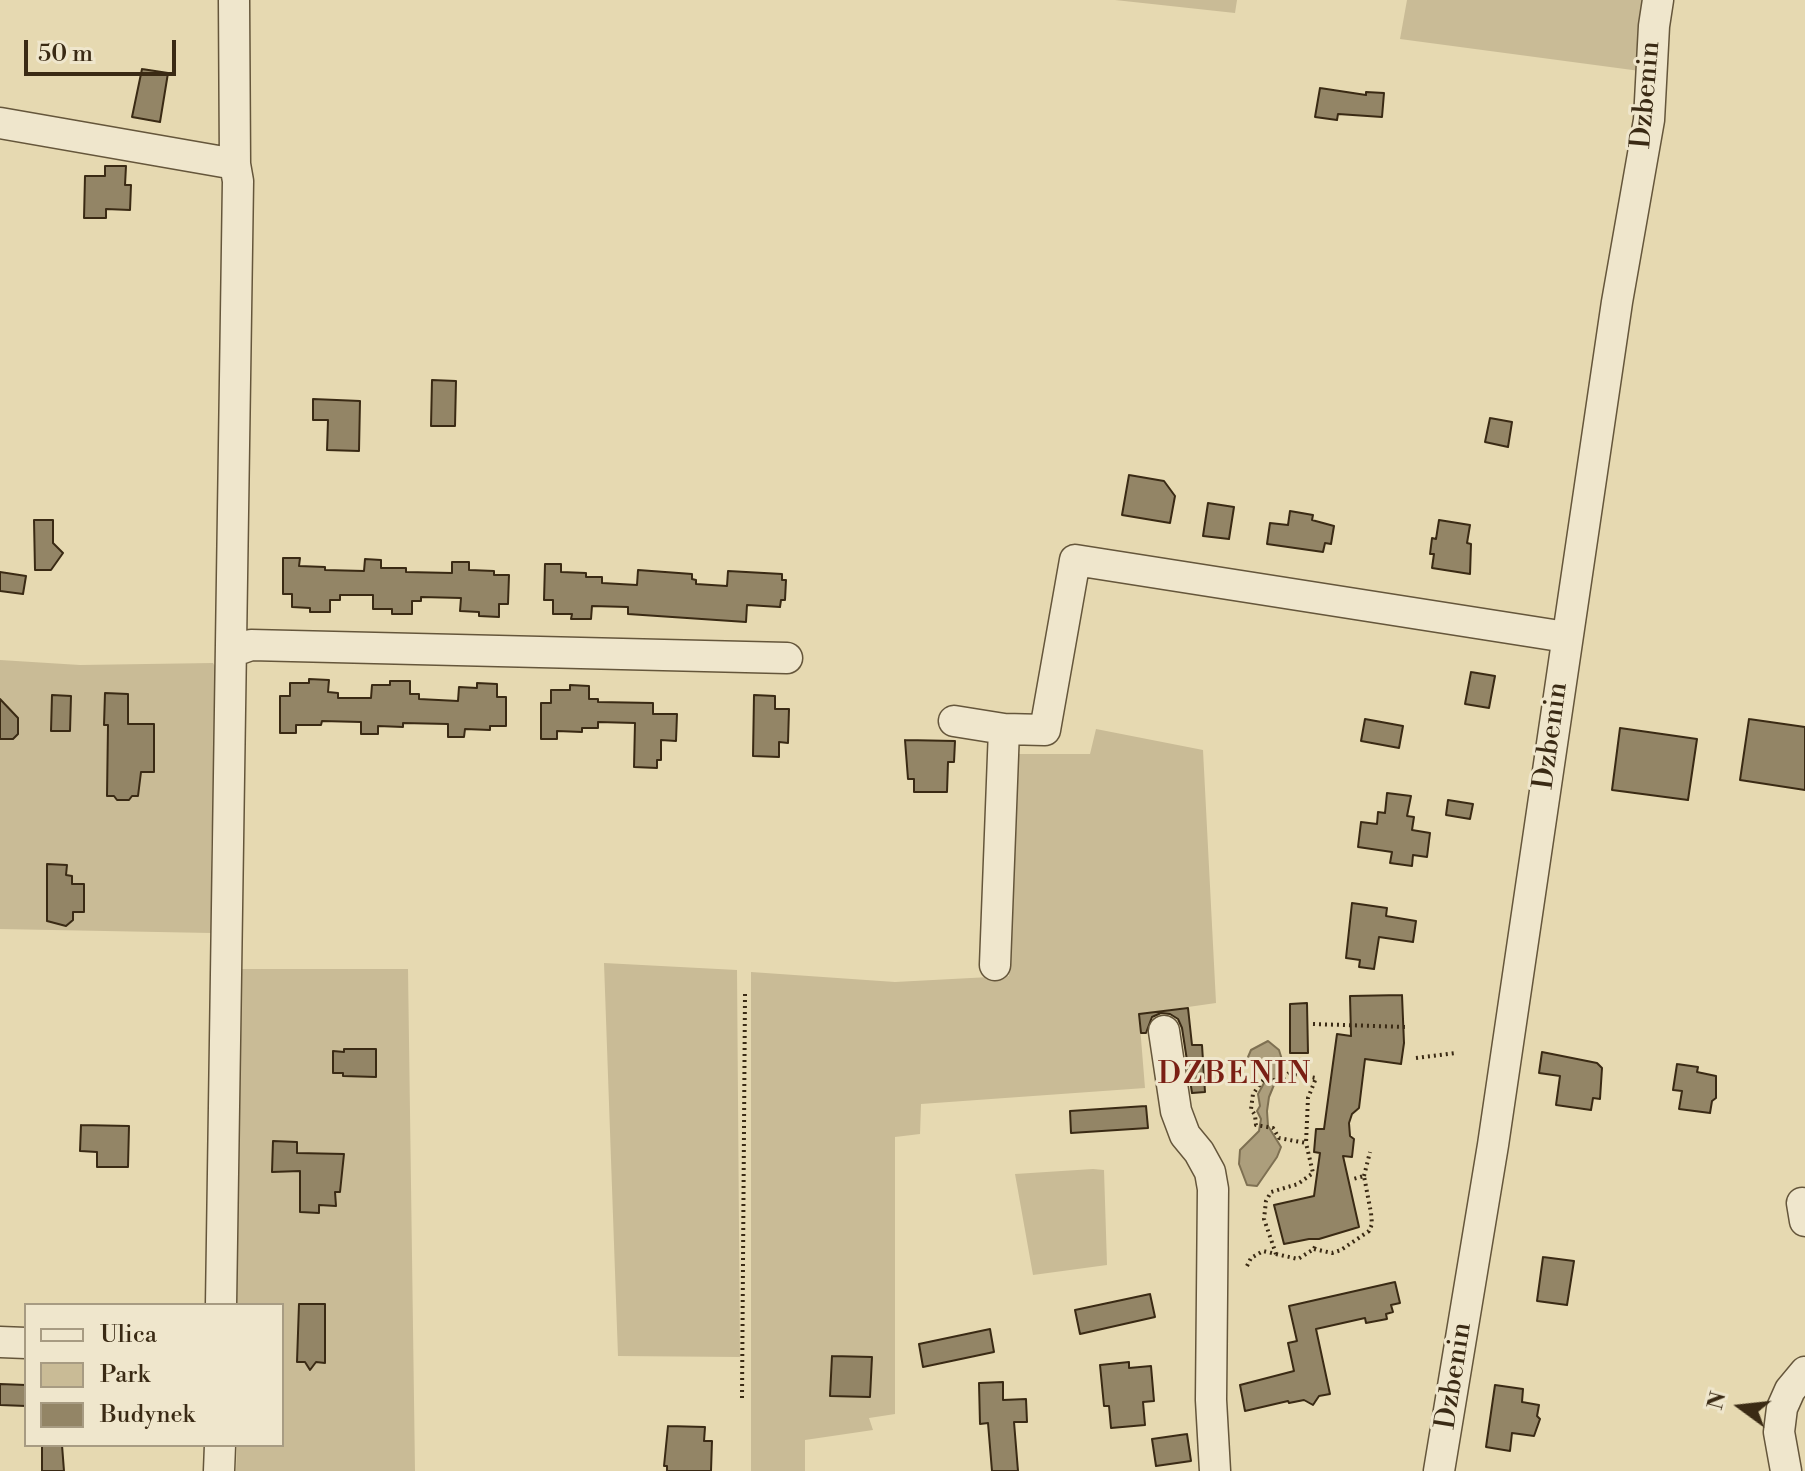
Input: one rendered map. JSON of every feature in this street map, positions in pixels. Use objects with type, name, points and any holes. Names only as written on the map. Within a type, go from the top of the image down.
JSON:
[{"type":"street","points":[[221,1303],[238,181],[235,164],[234,0]]},
{"type":"street","name":"Dzbenin","points":[[1439,1471],[1493,1145],[1614,318],[1649,120],[1658,0]]},
{"type":"street","points":[[0,123],[235,164]]},
{"type":"street","points":[[954,721],[1004,729],[1045,730],[1075,560],[1566,637]]},
{"type":"street","points":[[231,652],[251,645],[787,658]]},
{"type":"street","points":[[995,965],[1004,729]]},
{"type":"street","points":[[1164,1031],[1176,1111],[1185,1135],[1210,1172],[1213,1189],[1211,1400],[1215,1471]]},
{"type":"street","points":[[0,1342],[24,1343]]},
{"type":"street","points":[[1786,1471],[1779,1432],[1782,1408],[1790,1390],[1805,1372]]},
{"type":"street","points":[[219,1471],[220,1447]]},
{"type":"path","points":[[742,1398],[745,994]]},
{"type":"path","points":[[1313,1024],[1406,1027]]},
{"type":"path","points":[[1416,1058],[1455,1053]]},
{"type":"path","points":[[1276,1254],[1264,1219],[1266,1201],[1271,1192],[1298,1184],[1313,1173],[1306,1143],[1308,1098],[1316,1078],[1289,1073],[1280,1081],[1264,1079],[1253,1094],[1251,1109],[1256,1125],[1273,1128],[1279,1138],[1306,1143]]},
{"type":"path","points":[[1247,1266],[1251,1258],[1263,1251],[1298,1259],[1315,1247],[1332,1253],[1369,1231],[1372,1224],[1364,1176],[1370,1152]]},
{"type":"path","points":[[1353,1179],[1364,1176]]},
{"type":"green space","points":[[1115,0],[1237,0],[1235,13]]},
{"type":"green space","points":[[1407,0],[1651,0],[1640,71],[1400,39]]},
{"type":"green space","points":[[0,660],[80,665],[213,663],[219,682],[211,847],[211,933],[0,929]]},
{"type":"green space","points":[[1096,729],[1203,750],[1216,1003],[1139,1014],[1145,1088],[921,1104],[920,1134],[895,1137],[895,1414],[869,1418],[873,1430],[805,1440],[805,1471],[751,1471],[751,972],[895,982],[1009,976],[1016,754],[1090,754]]},
{"type":"green space","points":[[604,963],[737,970],[740,1357],[618,1356]]},
{"type":"green space","points":[[235,969],[408,969],[415,1471],[236,1471],[237,1447],[284,1447],[284,1303],[237,1303]]},
{"type":"green space","points":[[1104,1170],[1107,1265],[1033,1275],[1015,1174]]},
{"type":"shaded area","points":[[1268,1041],[1279,1050],[1283,1063],[1269,1097],[1267,1111],[1268,1126],[1281,1147],[1257,1186],[1247,1185],[1239,1164],[1240,1150],[1259,1131],[1258,1094],[1269,1074],[1268,1065],[1254,1062],[1248,1057],[1251,1050]]},
{"type":"building","points":[[142,69],[168,73],[160,122],[132,117]]},
{"type":"building","points":[[1320,88],[1366,95],[1366,92],[1384,93],[1382,117],[1338,114],[1337,120],[1315,117]]},
{"type":"building","points":[[105,166],[126,166],[125,185],[131,185],[130,210],[106,209],[106,218],[84,218],[85,176],[105,176]]},
{"type":"building","points":[[432,380],[456,381],[455,426],[431,426]]},
{"type":"building","points":[[313,399],[360,401],[359,451],[327,450],[328,420],[313,420]]},
{"type":"building","points":[[1490,418],[1512,422],[1508,447],[1485,442]]},
{"type":"building","points":[[1129,475],[1164,481],[1175,496],[1170,523],[1122,515]]},
{"type":"building","points":[[1208,503],[1234,507],[1229,539],[1203,536]]},
{"type":"building","points":[[1290,511],[1313,515],[1312,520],[1334,526],[1331,544],[1325,543],[1323,552],[1267,544],[1270,523],[1288,525]]},
{"type":"building","points":[[34,520],[53,520],[53,543],[63,553],[51,570],[35,570]]},
{"type":"building","points":[[1439,520],[1470,525],[1467,543],[1471,544],[1470,574],[1432,568],[1432,538],[1436,539]]},
{"type":"building","points":[[283,558],[300,558],[299,566],[325,567],[325,570],[364,571],[365,559],[381,560],[381,568],[452,573],[452,562],[469,562],[469,570],[509,575],[508,604],[499,604],[499,617],[479,616],[479,612],[460,611],[461,598],[421,597],[421,601],[412,601],[412,614],[392,614],[392,609],[373,609],[373,595],[340,595],[340,600],[330,600],[330,612],[310,612],[310,608],[292,607],[292,594],[283,594]]},
{"type":"building","points":[[545,564],[561,564],[561,572],[602,577],[602,583],[637,585],[638,570],[692,574],[696,584],[727,586],[728,571],[782,574],[782,580],[786,580],[785,600],[781,600],[780,607],[747,605],[746,622],[628,614],[628,607],[592,606],[591,619],[571,619],[572,614],[553,614],[553,600],[544,600]]},
{"type":"building","points":[[0,572],[26,576],[23,594],[0,591]]},
{"type":"building","points":[[1471,672],[1495,676],[1489,708],[1465,704]]},
{"type":"building","points":[[309,679],[329,680],[328,692],[338,693],[338,698],[371,698],[372,685],[410,681],[410,694],[419,694],[419,699],[458,701],[459,687],[477,688],[477,683],[497,684],[497,697],[506,697],[506,726],[490,726],[490,730],[465,729],[464,737],[448,737],[448,724],[403,723],[403,727],[378,726],[378,734],[361,734],[361,722],[322,721],[321,725],[296,725],[296,733],[280,733],[280,696],[290,696],[290,683],[309,683]]},
{"type":"building","points":[[570,685],[589,686],[589,699],[598,699],[598,702],[653,703],[653,714],[677,714],[676,741],[661,740],[661,760],[657,760],[657,768],[634,767],[635,723],[598,722],[598,728],[582,728],[582,732],[557,731],[557,739],[541,739],[541,703],[551,703],[551,690],[570,690]]},
{"type":"building","points":[[105,693],[128,694],[128,724],[154,724],[154,772],[141,772],[138,796],[132,796],[129,800],[107,796]]},
{"type":"building","points":[[52,695],[71,696],[70,731],[51,731]]},
{"type":"building","points":[[754,695],[775,696],[775,709],[789,709],[788,743],[779,742],[779,757],[753,756]]},
{"type":"building","points":[[0,699],[18,718],[18,734],[13,739],[0,739]]},
{"type":"building","points":[[1365,719],[1403,726],[1399,748],[1361,741]]},
{"type":"building","points":[[1749,719],[1805,727],[1805,790],[1740,780]]},
{"type":"building","points":[[1620,728],[1697,739],[1688,800],[1612,790]]},
{"type":"building","points":[[905,740],[955,741],[954,762],[948,762],[947,792],[914,792],[914,779],[908,779]]},
{"type":"building","points":[[1387,793],[1411,796],[1407,816],[1414,817],[1412,830],[1430,833],[1427,857],[1413,855],[1412,866],[1390,863],[1392,852],[1358,847],[1361,822],[1377,824],[1378,812],[1385,813]]},
{"type":"building","points":[[1448,800],[1473,804],[1470,819],[1446,815]]},
{"type":"building","points":[[47,864],[67,865],[66,875],[72,876],[72,884],[84,884],[84,912],[73,912],[73,920],[66,926],[47,921]]},
{"type":"building","points":[[1352,903],[1387,908],[1386,916],[1416,921],[1413,942],[1379,937],[1374,969],[1359,967],[1360,960],[1346,958]]},
{"type":"building","points":[[1402,995],[1404,1043],[1401,1064],[1365,1059],[1359,1108],[1352,1114],[1349,1123],[1350,1136],[1354,1139],[1352,1157],[1343,1156],[1359,1227],[1319,1239],[1284,1244],[1274,1205],[1314,1196],[1320,1153],[1314,1152],[1316,1129],[1324,1129],[1337,1034],[1351,1036],[1350,996]]},
{"type":"building","points":[[1307,1003],[1308,1053],[1290,1053],[1290,1004]]},
{"type":"building","points":[[1188,1008],[1192,1045],[1202,1045],[1205,1092],[1192,1093],[1178,1019],[1161,1013],[1152,1017],[1146,1033],[1141,1033],[1139,1014]]},
{"type":"building","points":[[344,1049],[376,1049],[376,1077],[333,1073],[333,1051],[344,1052]]},
{"type":"building","points":[[1542,1052],[1597,1063],[1602,1068],[1600,1099],[1593,1098],[1591,1110],[1556,1105],[1560,1076],[1539,1073]]},
{"type":"building","points":[[1677,1064],[1698,1067],[1697,1072],[1716,1076],[1716,1098],[1712,1101],[1710,1113],[1679,1109],[1682,1091],[1673,1090]]},
{"type":"building","points":[[1146,1106],[1148,1128],[1071,1133],[1070,1111]]},
{"type":"building","points":[[81,1125],[129,1126],[128,1167],[97,1167],[97,1152],[80,1151]]},
{"type":"building","points":[[273,1141],[297,1142],[297,1153],[344,1154],[340,1192],[335,1192],[336,1206],[319,1205],[319,1213],[300,1212],[300,1171],[272,1172]]},
{"type":"building","points":[[1543,1257],[1574,1261],[1567,1305],[1537,1301]]},
{"type":"building","points":[[1395,1282],[1400,1303],[1391,1305],[1393,1312],[1386,1314],[1387,1319],[1366,1323],[1365,1318],[1316,1329],[1330,1394],[1319,1396],[1313,1405],[1304,1400],[1288,1401],[1245,1411],[1240,1385],[1294,1371],[1288,1343],[1297,1341],[1289,1306]]},
{"type":"building","points":[[1150,1294],[1155,1317],[1080,1334],[1075,1310]]},
{"type":"building","points":[[299,1304],[325,1304],[325,1363],[316,1362],[310,1370],[305,1362],[297,1362]]},
{"type":"building","points":[[990,1329],[994,1352],[923,1367],[919,1344]]},
{"type":"building","points":[[832,1356],[872,1357],[870,1397],[830,1396]]},
{"type":"building","points":[[1129,1362],[1129,1368],[1151,1366],[1154,1401],[1143,1402],[1145,1425],[1111,1428],[1109,1406],[1104,1406],[1100,1365]]},
{"type":"building","points":[[1003,1382],[1003,1400],[1026,1399],[1027,1422],[1014,1422],[1018,1471],[992,1471],[988,1423],[980,1424],[979,1383]]},
{"type":"building","points":[[0,1384],[24,1385],[24,1406],[0,1405]]},
{"type":"building","points":[[1495,1385],[1523,1389],[1522,1402],[1539,1405],[1537,1416],[1540,1419],[1534,1436],[1512,1433],[1510,1451],[1486,1447]]},
{"type":"building","points":[[668,1426],[705,1427],[704,1441],[712,1441],[711,1471],[667,1471],[667,1466],[664,1466]]},
{"type":"building","points":[[1187,1434],[1191,1461],[1156,1466],[1152,1439]]},
{"type":"building","points":[[42,1447],[62,1447],[64,1471],[42,1471]]},
{"type":"district","name":"DZBENIN","points":[[1235,1076]]}]
